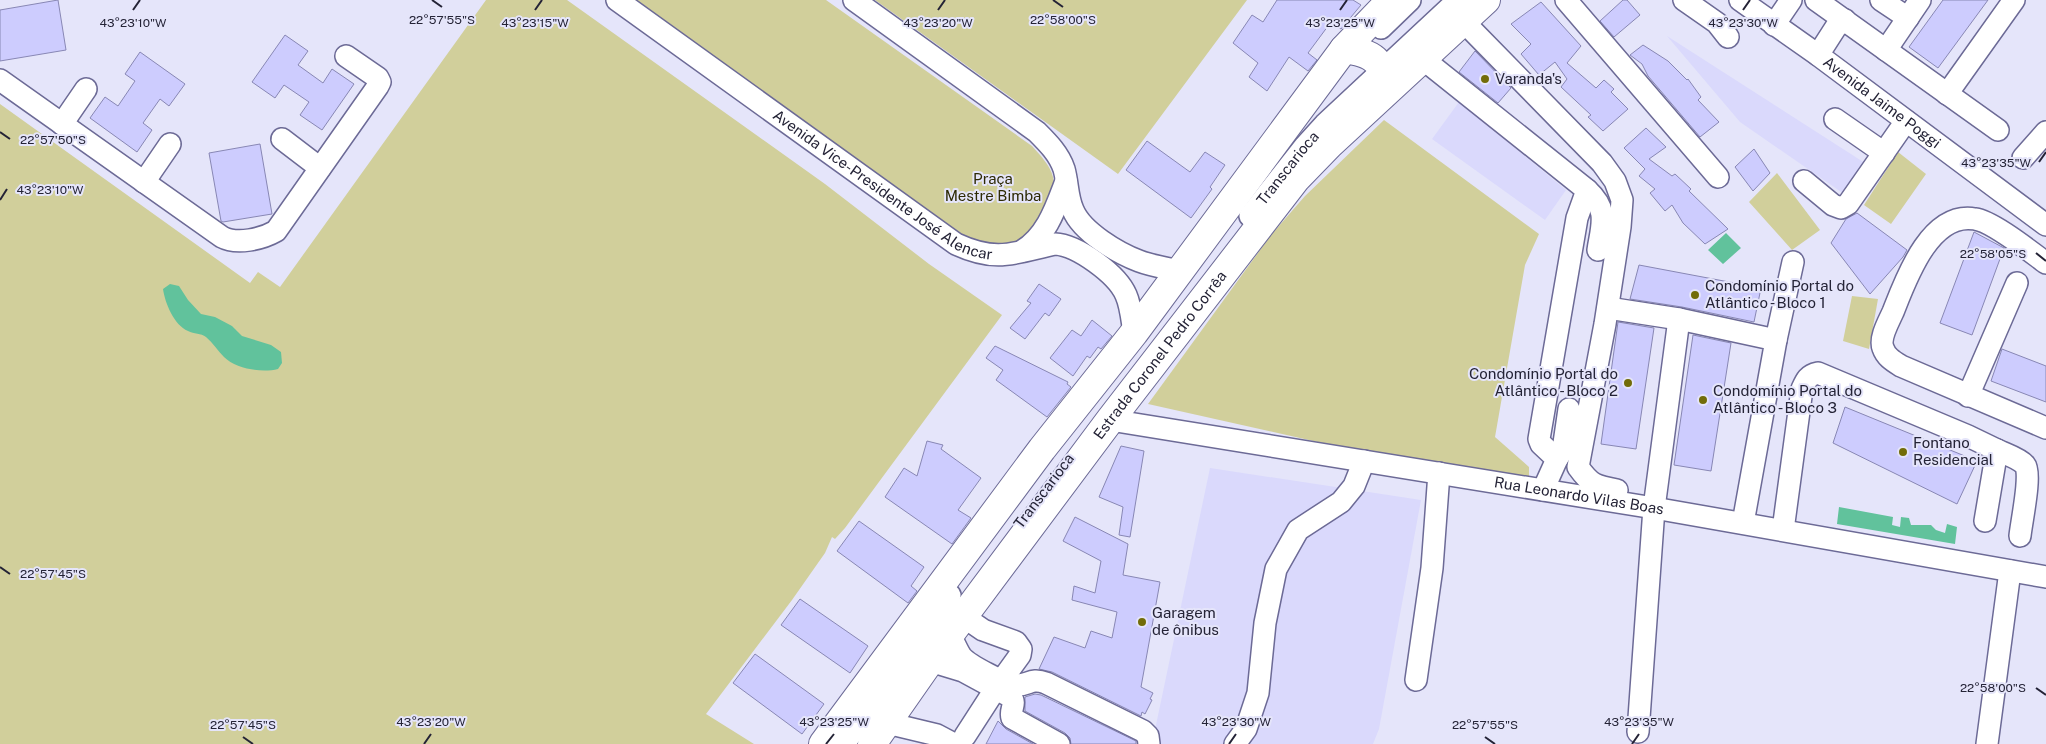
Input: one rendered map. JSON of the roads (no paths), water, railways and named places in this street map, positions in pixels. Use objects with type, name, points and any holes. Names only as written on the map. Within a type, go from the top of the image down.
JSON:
[{"type":"main road","points":[[828,741],[1042,449],[1391,0]]},
{"type":"main road","name":"Estrada Coronel Pedro Corrêa","points":[[880,733],[930,662],[1110,420],[1296,179],[1382,83],[1423,59],[1460,11],[1486,0]]},
{"type":"main road","points":[[1352,50],[1374,59],[1382,83]]},
{"type":"street","name":"Avenida Vice-Presidente José Alencar","points":[[617,0],[956,244],[973,252],[990,256],[1006,255],[1062,244],[1089,258],[1119,283],[1127,295],[1134,333]]},
{"type":"street","points":[[854,0],[1037,132],[1053,148],[1064,169],[1073,211],[1098,238],[1140,261],[1180,271]]},
{"type":"street","name":"Transcarioca","points":[[828,741],[933,619],[1352,50],[1410,0]]},
{"type":"street","points":[[1566,0],[1718,177]]},
{"type":"street","points":[[1684,0],[1717,23],[1728,37]]},
{"type":"street","name":"Avenida Jaime Poggi","points":[[1740,0],[1818,55],[2046,225]]},
{"type":"street","points":[[1774,25],[1791,0]]},
{"type":"street","points":[[1881,0],[1908,18]]},
{"type":"street","points":[[1886,50],[1920,0]]},
{"type":"street","points":[[1947,94],[2014,0]]},
{"type":"street","points":[[1820,1],[1998,130]]},
{"type":"street","points":[[1460,11],[1602,163],[1615,181],[1622,200],[1620,227],[1608,308],[1578,467],[1588,481],[1600,487],[1655,502]]},
{"type":"street","name":"Transcarioca","points":[[858,744],[1072,453],[1282,174],[1325,124],[1382,83],[1460,11]]},
{"type":"street","points":[[1818,55],[1836,27],[1845,20]]},
{"type":"street","points":[[0,80],[222,237],[236,241],[276,232],[380,82],[378,78],[346,56]]},
{"type":"street","points":[[1423,59],[1596,198],[1603,215],[1598,250]]},
{"type":"street","points":[[62,124],[86,89]]},
{"type":"street","points":[[1835,118],[1884,153]]},
{"type":"street","points":[[1804,180],[1834,206],[1841,208],[1848,204],[1906,121]]},
{"type":"street","points":[[2023,158],[2046,132]]},
{"type":"street","points":[[282,139],[320,168]]},
{"type":"street","points":[[144,182],[170,144]]},
{"type":"street","points":[[1022,251],[1031,246],[1047,225],[1066,181]]},
{"type":"street","points":[[1557,459],[1541,444],[1539,439],[1577,218],[1587,190]]},
{"type":"street","points":[[2046,263],[2012,238],[1976,219],[1960,218],[1946,225],[1930,238],[1908,272],[1885,332],[1882,346],[1887,356],[1901,366],[2046,428]]},
{"type":"street","points":[[1744,518],[1776,340],[1793,262]]},
{"type":"street","points":[[1968,396],[2017,283]]},
{"type":"street","points":[[1608,308],[1776,340]]},
{"type":"street","points":[[1638,732],[1655,502],[1679,320]]},
{"type":"street","points":[[1783,530],[1802,389],[1806,379],[1818,373],[2024,463],[2027,467],[2028,478],[2020,536]]},
{"type":"street","points":[[1543,490],[1562,450],[1570,409]]},
{"type":"street","name":"Rua Leonardo Vilas Boas","points":[[1110,420],[1543,490],[1655,502],[1744,518],[1783,530],[2046,577]]},
{"type":"street","points":[[1985,521],[1997,450]]},
{"type":"street","points":[[1235,744],[1246,729],[1258,693],[1265,623],[1276,569],[1298,530],[1340,502],[1354,486],[1364,461]]},
{"type":"street","points":[[1416,680],[1432,568],[1439,473]]},
{"type":"street","points":[[1987,744],[2010,571]]},
{"type":"street","points":[[880,733],[937,736],[960,740],[1002,686],[1020,655],[1021,649],[1016,642],[983,630],[957,626],[961,656],[1002,686],[1014,700],[1012,718],[1059,744]]},
{"type":"street","points":[[930,662],[1002,686],[1020,685],[1036,680],[1046,683],[1143,731],[1148,736],[1148,744]]},
{"type":"place","name":"Varanda's","points":[[1485,79]]},
{"type":"place","name":"Condomínio Portal do Atlântico - Bloco 1","points":[[1695,295]]},
{"type":"place","name":"Condomínio Portal do Atlântico - Bloco 2","points":[[1628,383]]},
{"type":"place","name":"Condomínio Portal do Atlântico - Bloco 3","points":[[1703,400]]},
{"type":"place","name":"Fontano Residencial","points":[[1903,452]]},
{"type":"place","name":"Garagem de ônibus","points":[[1142,622]]},
{"type":"park label","name":"Praça Mestre Bimba","points":[[993,188]]}]
